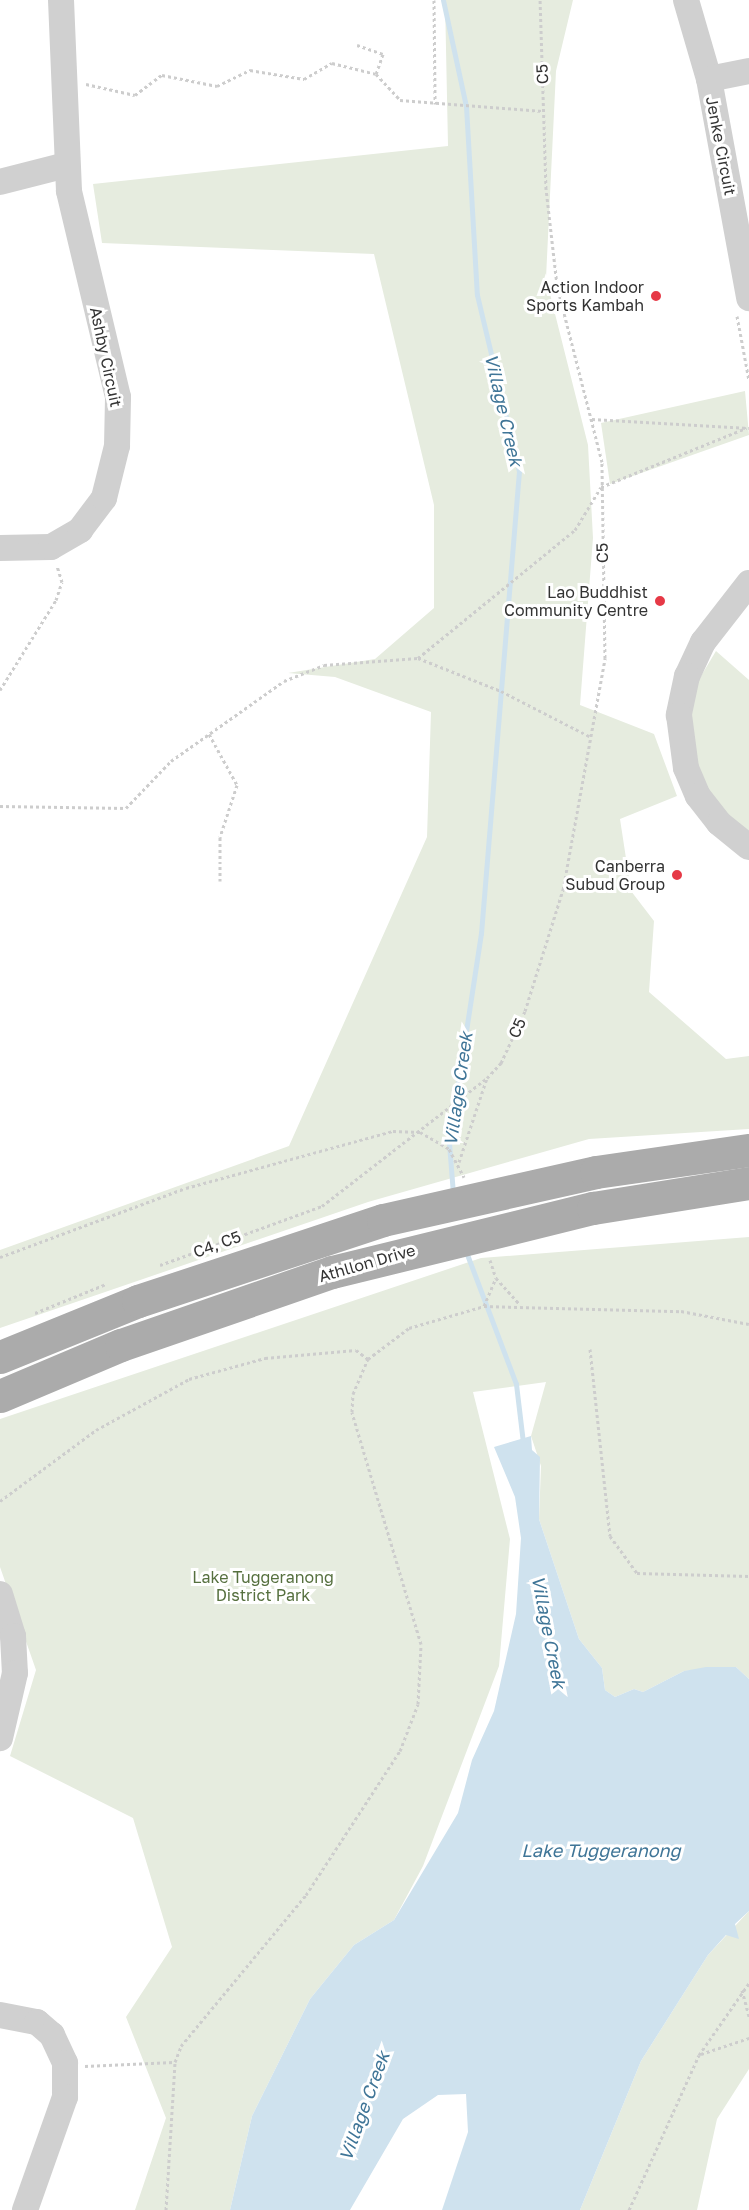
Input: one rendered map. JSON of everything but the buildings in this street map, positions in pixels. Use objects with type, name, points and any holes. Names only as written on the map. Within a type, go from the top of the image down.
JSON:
[{"type":"main road","points":[[0,1357],[258,1258],[420,1211],[596,1172],[749,1150]]},
{"type":"main road","name":"Athllon Drive","points":[[0,1396],[91,1356],[237,1302],[429,1245],[487,1246],[749,1183]]},
{"type":"main road","points":[[0,1420],[91,1356]]},
{"type":"street","name":"Ashby Circuit","points":[[51,547],[89,522],[104,498],[119,429],[118,397],[66,165],[61,0]]},
{"type":"street","name":"Jenke Circuit","points":[[686,0],[708,79],[745,248],[749,298]]},
{"type":"street","name":"Jenke Circuit","points":[[708,79],[749,71]]},
{"type":"street","points":[[0,182],[66,165]]},
{"type":"street","points":[[0,548],[51,547]]},
{"type":"street","points":[[749,583],[704,642],[687,676],[679,715],[686,768],[698,796],[719,823],[749,847]]},
{"type":"street","points":[[0,1594],[13,1636],[15,1673],[0,1738]]},
{"type":"street","points":[[0,2015],[37,2022],[52,2035],[65,2067],[64,2097],[25,2210]]},
{"type":"path","points":[[434,0],[435,104]]},
{"type":"path","name":"C5","points":[[420,1132],[456,1097],[487,1078],[501,1063],[525,1011],[563,890],[605,658],[602,462],[557,285],[543,111],[540,0]]},
{"type":"path","points":[[357,45],[383,54],[376,74]]},
{"type":"path","points":[[64,80],[135,95],[162,75],[218,86],[249,70],[304,79],[332,63],[376,74],[400,100],[543,111]]},
{"type":"path","points":[[592,419],[748,428]]},
{"type":"path","points":[[418,658],[575,530],[601,487],[748,428]]},
{"type":"path","points":[[0,690],[56,600],[62,582],[51,547]]},
{"type":"path","points":[[0,806],[126,808],[171,761],[284,681],[324,664],[418,658],[501,691],[591,737]]},
{"type":"path","points":[[209,734],[237,785],[220,837],[220,881]]},
{"type":"path","points":[[459,1162],[487,1078]]},
{"type":"path","points":[[0,1257],[186,1188],[372,1136],[420,1132]]},
{"type":"path","name":"C4, C5","points":[[156,1266],[322,1206],[420,1132]]},
{"type":"path","points":[[487,1246],[496,1278],[520,1305]]},
{"type":"path","points":[[484,1306],[496,1278]]},
{"type":"path","points":[[28,1317],[111,1282]]},
{"type":"path","points":[[166,2210],[175,2062],[198,2024],[336,1851],[400,1751],[418,1704],[421,1644],[352,1412],[353,1394],[368,1359],[409,1328],[484,1306],[520,1305],[681,1311],[749,1324]]},
{"type":"path","points":[[0,1501],[96,1430],[189,1379],[265,1358],[356,1350],[368,1359]]},
{"type":"path","points":[[590,1350],[610,1536],[637,1573],[749,1576]]},
{"type":"path","points":[[629,2210],[699,2055],[749,1983]]},
{"type":"path","points":[[742,1990],[749,2017]]},
{"type":"path","points":[[699,2055],[749,2038]]},
{"type":"path","points":[[65,2067],[175,2062]]},
{"type":"green space","points":[[445,0],[573,0],[556,71],[546,278],[588,445],[593,538],[580,705],[654,734],[677,796],[620,819],[631,891],[654,921],[649,992],[726,1059],[749,1056],[749,1129],[589,1139],[368,1202],[0,1328],[0,1250],[289,1146],[427,837],[431,712],[335,677],[288,673],[375,659],[434,608],[434,505],[374,254],[102,243],[93,184],[448,146]]},
{"type":"green space","points":[[745,391],[749,435],[610,484],[601,423]]},
{"type":"green space","points":[[716,651],[749,680],[749,834],[725,814],[705,785],[694,751],[691,717],[698,681]]},
{"type":"green space","name":"Lake Tuggeranong District Park","points":[[749,1237],[749,1679],[736,1667],[684,1671],[643,1692],[634,1689],[615,1697],[605,1690],[602,1668],[579,1639],[539,1519],[541,1466],[531,1436],[546,1382],[473,1392],[510,1539],[499,1666],[423,1866],[394,1920],[354,1945],[310,1999],[252,2116],[230,2210],[135,2210],[166,2118],[126,2017],[172,1947],[133,1818],[10,1756],[36,1670],[0,1567],[0,1419],[481,1258]]},
{"type":"green space","points":[[749,1911],[749,2069],[717,2119],[697,2210],[580,2210],[641,2061],[708,1955]]},
{"type":"water","name":"Lake Tuggeranong","points":[[531,1436],[532,1450],[540,1457],[539,1519],[579,1639],[602,1668],[605,1690],[615,1697],[634,1689],[643,1692],[684,1671],[706,1667],[736,1667],[749,1679],[749,1911],[735,1924],[739,1939],[726,1935],[708,1955],[641,2061],[580,2210],[442,2210],[468,2132],[466,2094],[438,2095],[403,2119],[350,2210],[230,2210],[252,2116],[310,1999],[354,1945],[394,1920],[458,1813],[472,1760],[494,1711],[516,1614],[521,1538],[515,1497],[494,1447]]},
{"type":"waterway","name":"Village Creek","points":[[443,0],[466,106],[477,295],[519,471],[481,933],[449,1143],[453,1194]]},
{"type":"waterway","name":"Village Creek","points":[[465,1249],[516,1384],[523,1443]]},
{"type":"place","name":"Action Indoor Sports Kambah","points":[[656,296]]},
{"type":"place","name":"Lao Buddhist Community Centre","points":[[660,601]]},
{"type":"place","name":"Canberra Subud Group","points":[[677,875]]}]
